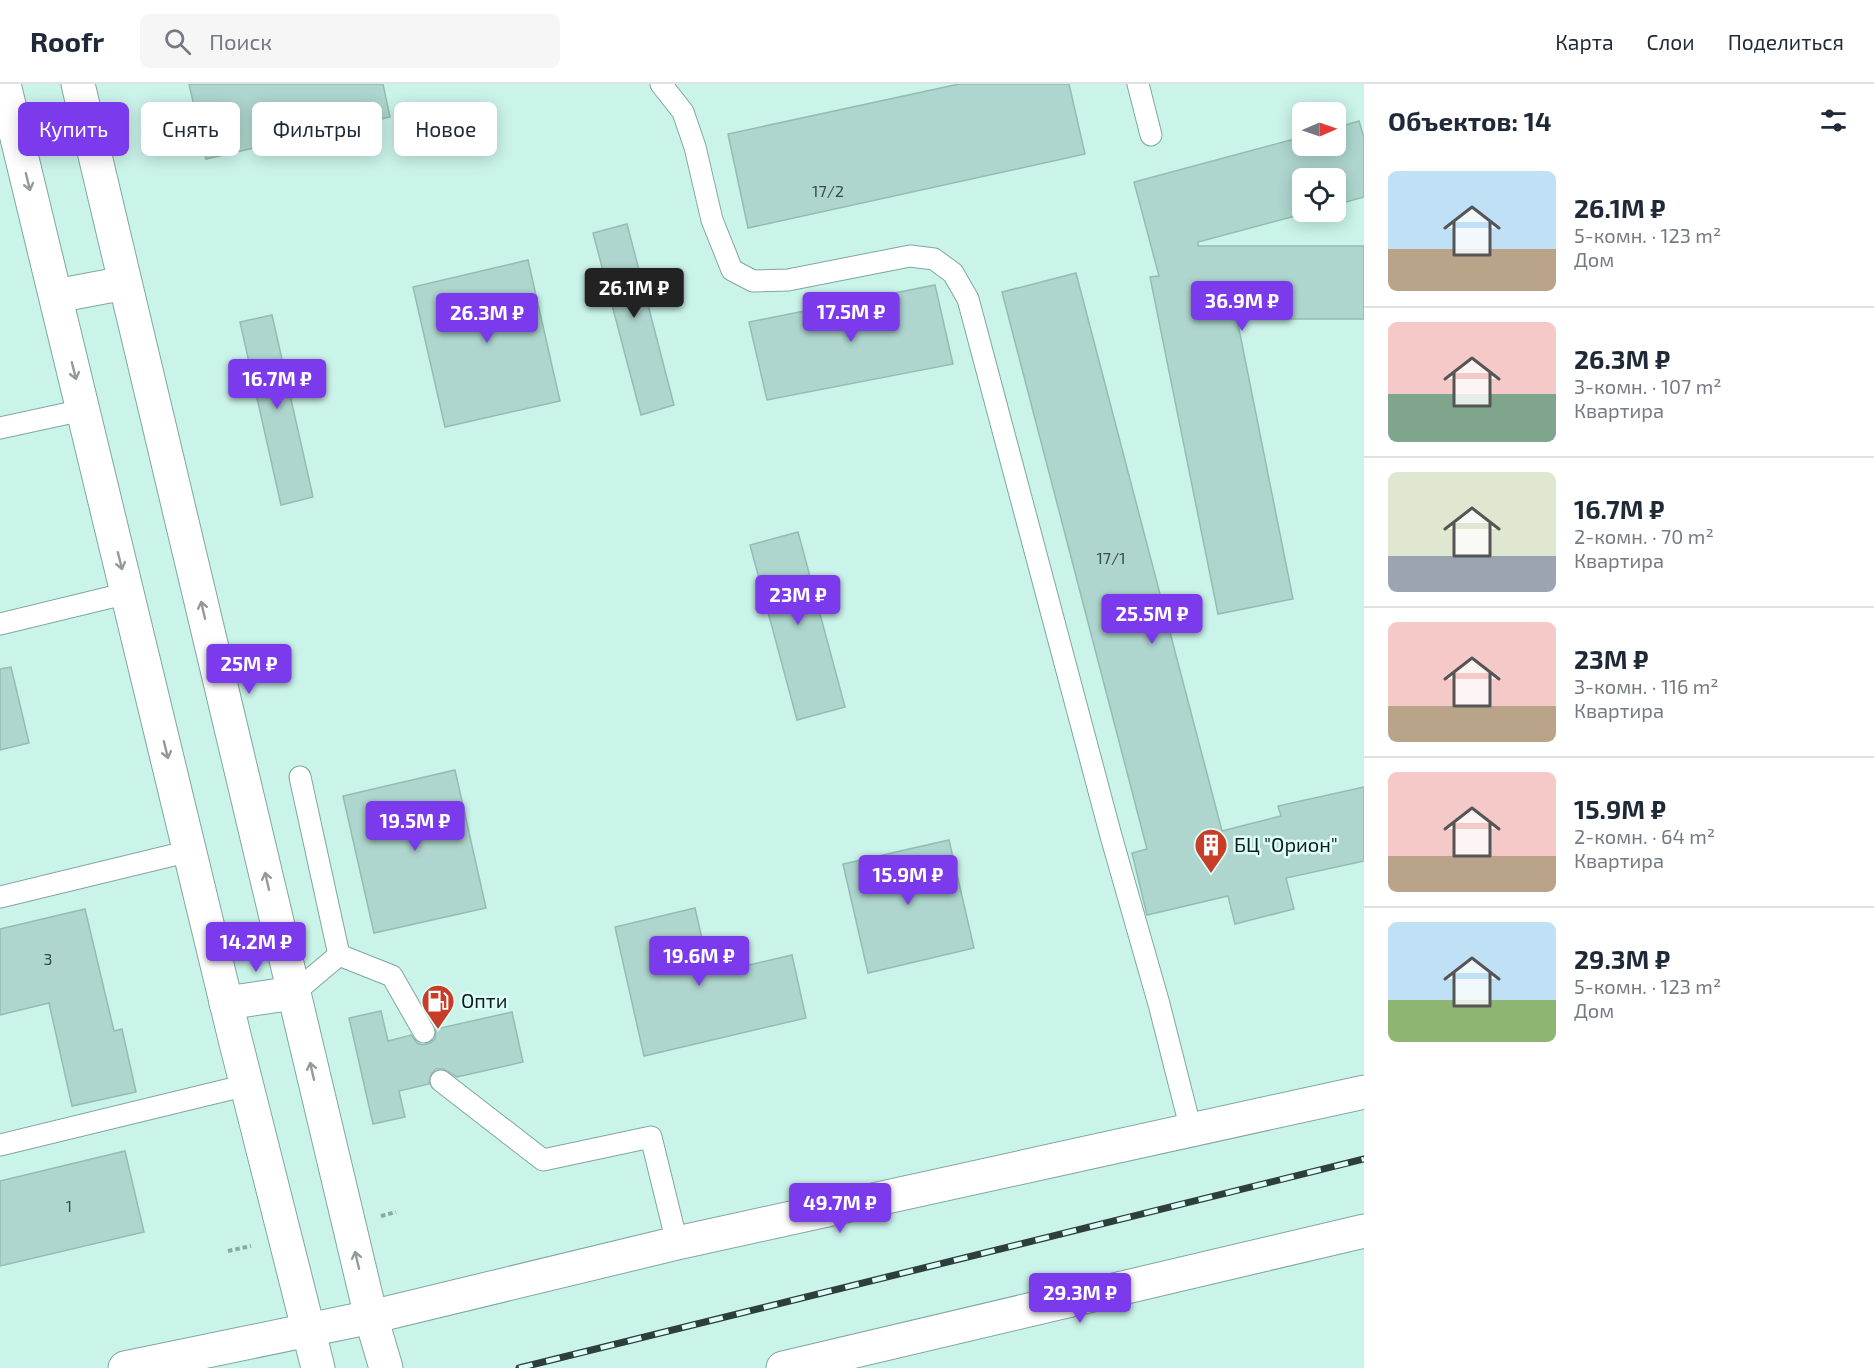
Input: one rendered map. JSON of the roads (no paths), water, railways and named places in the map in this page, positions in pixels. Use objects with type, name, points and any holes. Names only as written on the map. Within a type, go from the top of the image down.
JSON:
[{"type":"main road","points":[[78,84],[371,1317],[386,1368]]},
{"type":"main road","points":[[3,87],[56,296],[226,1003],[318,1368]]},
{"type":"main road","points":[[56,296],[125,283]]},
{"type":"main road","points":[[226,1003],[294,993]]},
{"type":"main road","points":[[125,1368],[371,1317],[677,1243],[1364,1092]]},
{"type":"main road","points":[[783,1368],[1364,1231]]},
{"type":"lane","points":[[661,84],[683,112],[695,147],[712,220],[732,270],[753,281],[788,280],[910,256],[934,259],[953,273],[968,299],[1191,1130]]},
{"type":"lane","points":[[1138,84],[1151,135]]},
{"type":"lane","points":[[0,429],[83,410]]},
{"type":"lane","points":[[0,624],[128,593]]},
{"type":"lane","points":[[300,777],[339,956]]},
{"type":"lane","points":[[0,897],[190,851]]},
{"type":"lane","points":[[294,993],[339,956]]},
{"type":"lane","points":[[339,956],[392,976],[424,1032]]},
{"type":"lane","points":[[441,1081],[543,1160],[651,1137],[677,1243]]},
{"type":"lane","points":[[0,1145],[247,1085]]},
{"type":"railway","points":[[519,1368],[1364,1159]]},
{"type":"place","name":"БЦ \"Орион\"","points":[[1211,874]]},
{"type":"place","name":"Опти","points":[[438,1030]]}]
